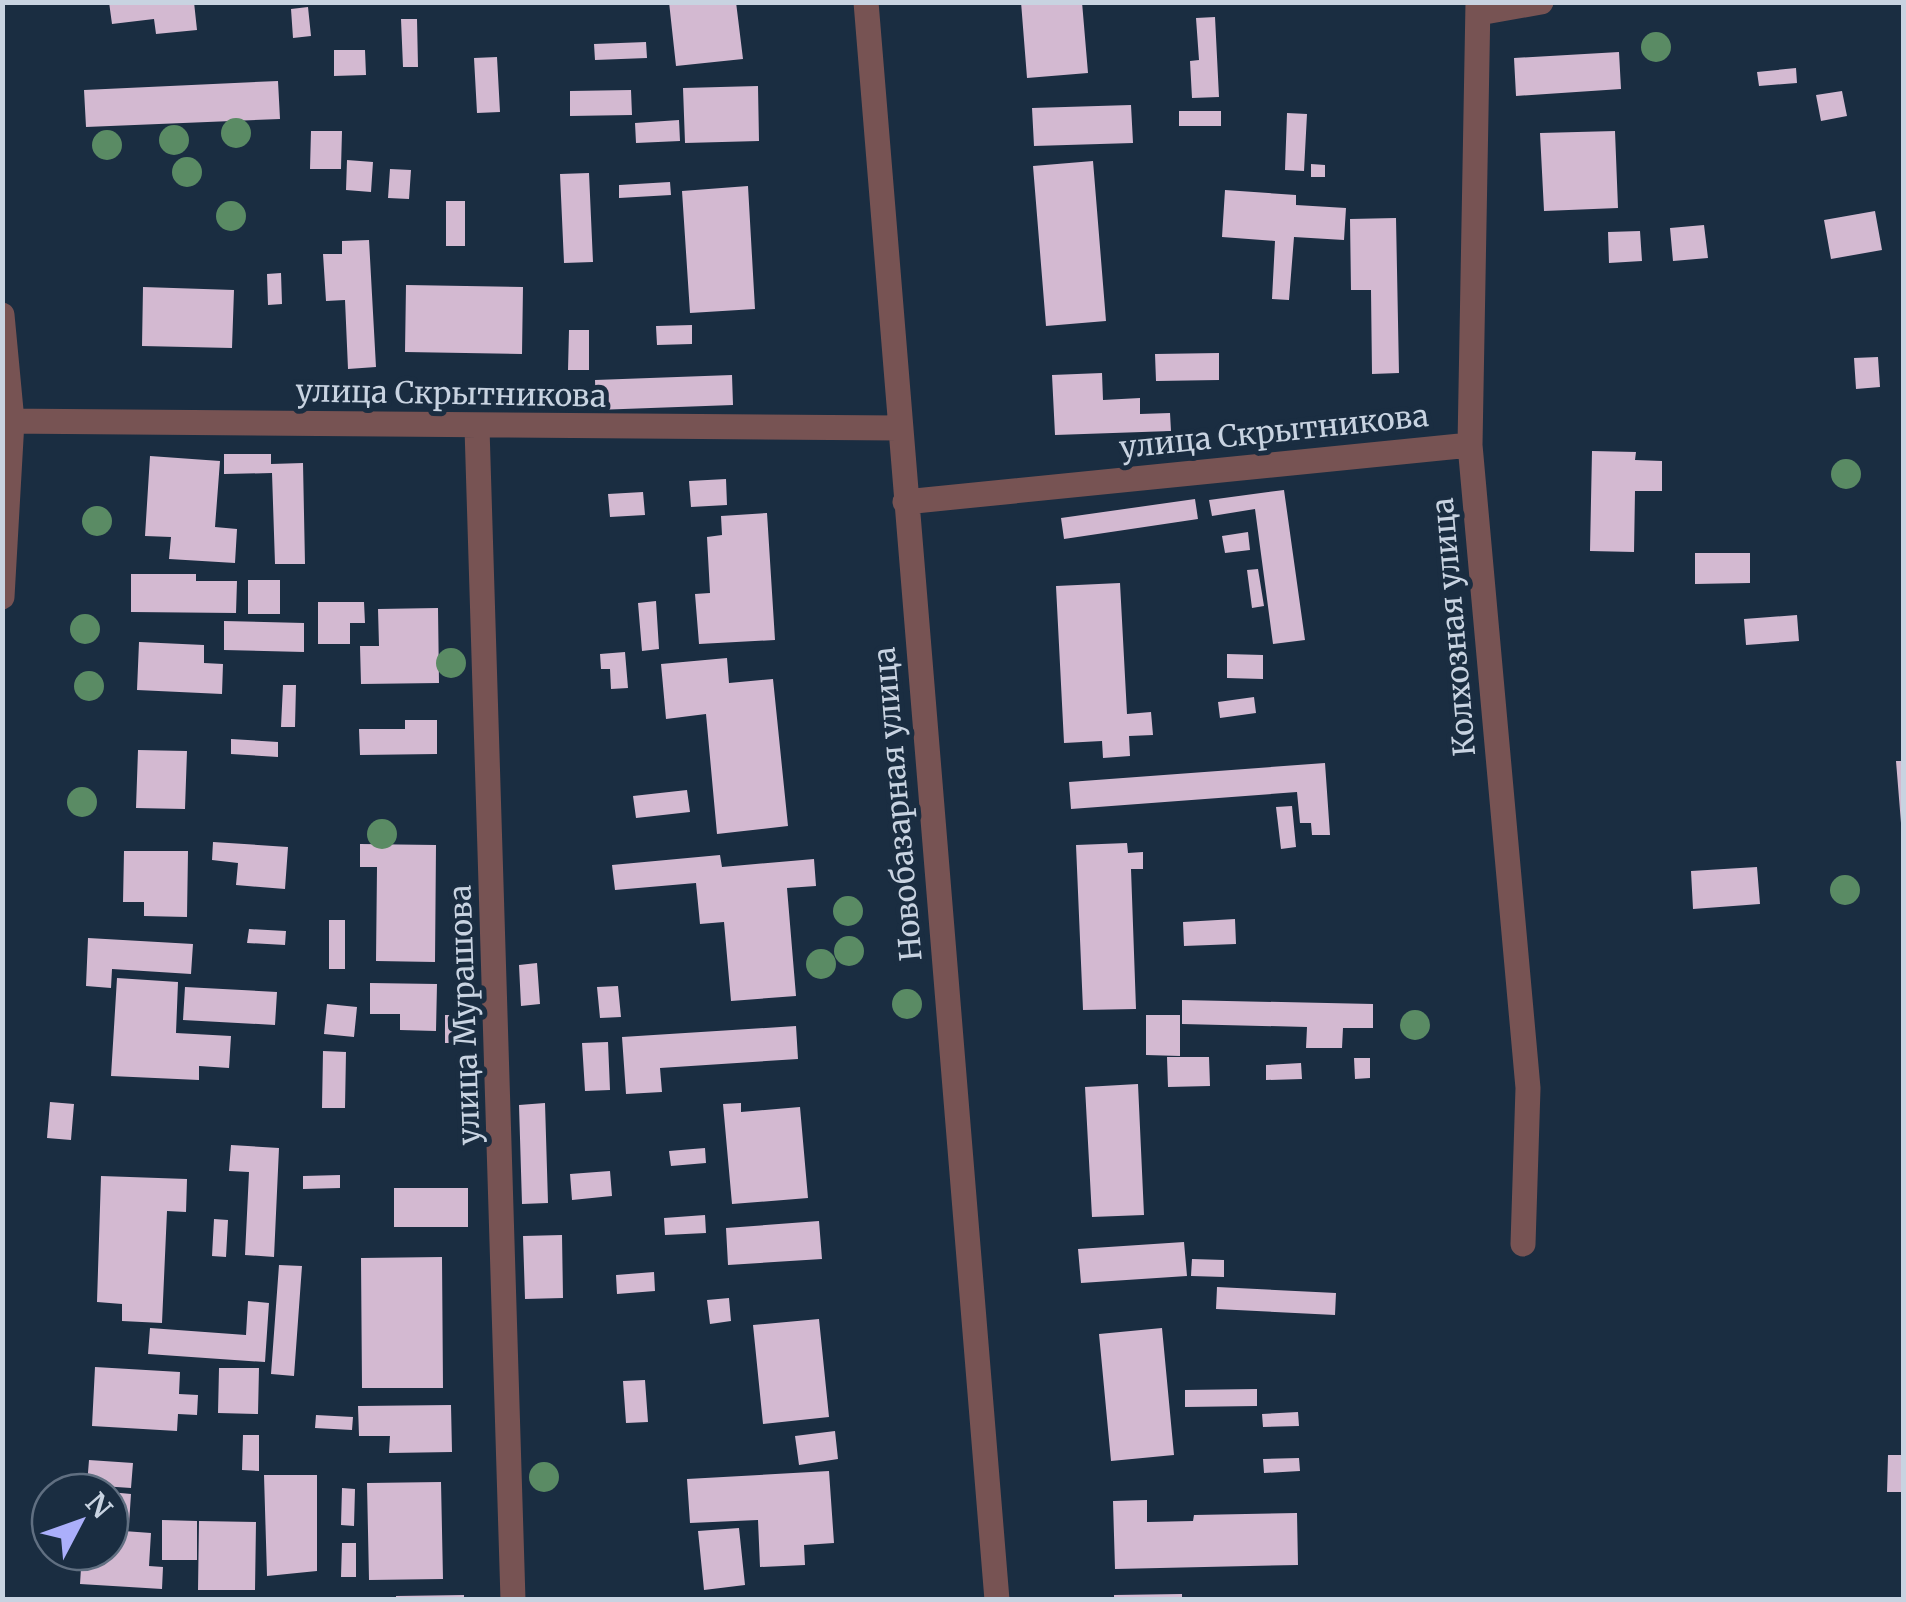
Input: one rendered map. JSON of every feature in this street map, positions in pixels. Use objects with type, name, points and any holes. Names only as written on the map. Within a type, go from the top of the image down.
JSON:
[{"type":"street","name":"Новобазарная улица","points":[[866,2],[997,1600]]},
{"type":"street","points":[[1479,8],[1541,2]]},
{"type":"street","name":"Колхозная улица","points":[[1479,8],[1470,445],[1528,1088],[1523,1244]]},
{"type":"street","points":[[2,315],[7,421],[2,597]]},
{"type":"street","name":"улица Скрытникова","points":[[7,421],[477,428],[899,428]]},
{"type":"street","name":"улица Мурашова","points":[[477,428],[513,1600]]},
{"type":"street","name":"улица Скрытникова","points":[[905,502],[1470,445]]},
{"type":"building","points":[[109,2],[194,2],[197,30],[156,34],[154,19],[112,24]]},
{"type":"building","points":[[669,2],[736,2],[743,59],[676,66]]},
{"type":"building","points":[[1021,2],[1082,2],[1088,73],[1027,78]]},
{"type":"building","points":[[308,7],[311,36],[293,38],[291,9]]},
{"type":"building","points":[[1215,17],[1219,97],[1192,98],[1190,61],[1199,60],[1196,18]]},
{"type":"building","points":[[401,19],[417,19],[418,67],[403,67]]},
{"type":"building","points":[[646,42],[647,58],[595,60],[594,44]]},
{"type":"building","points":[[334,50],[365,50],[366,75],[334,76]]},
{"type":"building","points":[[1619,52],[1621,89],[1516,96],[1514,58]]},
{"type":"building","points":[[497,57],[500,112],[477,113],[474,58]]},
{"type":"building","points":[[1796,68],[1797,83],[1759,86],[1757,72]]},
{"type":"building","points":[[278,81],[280,119],[86,127],[84,90]]},
{"type":"building","points":[[758,86],[759,141],[685,143],[683,88]]},
{"type":"building","points":[[631,90],[632,115],[570,116],[570,91]]},
{"type":"building","points":[[1842,91],[1847,116],[1821,121],[1816,95]]},
{"type":"building","points":[[1131,105],[1133,143],[1034,146],[1032,108]]},
{"type":"building","points":[[1179,111],[1221,111],[1221,126],[1179,126]]},
{"type":"building","points":[[1287,113],[1307,114],[1304,171],[1285,170]]},
{"type":"building","points":[[679,120],[680,141],[636,143],[635,123]]},
{"type":"building","points":[[311,131],[342,131],[341,169],[310,169]]},
{"type":"building","points":[[1615,131],[1618,208],[1544,211],[1540,133]]},
{"type":"building","points":[[347,160],[373,162],[371,192],[346,190]]},
{"type":"building","points":[[1093,161],[1106,321],[1046,326],[1033,166]]},
{"type":"building","points":[[1311,164],[1325,165],[1325,177],[1311,177]]},
{"type":"building","points":[[390,169],[411,170],[409,199],[388,198]]},
{"type":"building","points":[[589,173],[593,262],[564,263],[560,174]]},
{"type":"building","points":[[670,182],[671,195],[619,198],[619,185]]},
{"type":"building","points":[[748,186],[755,309],[690,313],[682,191]]},
{"type":"building","points":[[1225,190],[1296,195],[1296,205],[1346,208],[1344,240],[1294,237],[1289,300],[1272,299],[1275,241],[1222,237]]},
{"type":"building","points":[[446,201],[465,201],[465,246],[446,246]]},
{"type":"building","points":[[1875,211],[1882,250],[1831,259],[1824,220]]},
{"type":"building","points":[[1396,218],[1399,373],[1372,374],[1371,290],[1351,290],[1350,219]]},
{"type":"building","points":[[1704,225],[1708,258],[1673,261],[1670,228]]},
{"type":"building","points":[[1640,231],[1642,261],[1609,263],[1608,232]]},
{"type":"building","points":[[369,240],[376,367],[348,369],[345,300],[326,301],[323,254],[342,254],[342,241]]},
{"type":"building","points":[[281,273],[282,304],[268,305],[267,274]]},
{"type":"building","points":[[406,285],[523,287],[522,354],[405,352]]},
{"type":"building","points":[[143,287],[234,290],[232,348],[142,346]]},
{"type":"building","points":[[692,325],[692,344],[657,345],[656,326]]},
{"type":"building","points":[[569,330],[589,330],[589,370],[568,370]]},
{"type":"building","points":[[1219,353],[1219,380],[1156,381],[1155,354]]},
{"type":"building","points":[[1878,357],[1880,387],[1856,389],[1854,358]]},
{"type":"building","points":[[1102,373],[1103,400],[1140,398],[1140,414],[1170,413],[1171,431],[1055,435],[1052,375]]},
{"type":"building","points":[[732,375],[733,405],[596,410],[595,380]]},
{"type":"building","points":[[1592,451],[1636,452],[1635,460],[1662,461],[1662,491],[1635,491],[1634,552],[1590,551]]},
{"type":"building","points":[[224,454],[271,454],[271,464],[303,463],[305,564],[275,564],[272,473],[224,474]]},
{"type":"building","points":[[150,456],[220,461],[215,527],[237,529],[235,563],[169,559],[171,537],[145,536]]},
{"type":"building","points":[[726,479],[727,505],[691,507],[689,481]]},
{"type":"building","points":[[1284,490],[1305,640],[1273,644],[1255,509],[1212,516],[1209,500]]},
{"type":"building","points":[[643,492],[645,515],[610,517],[608,494]]},
{"type":"building","points":[[1195,499],[1198,519],[1064,539],[1061,518]]},
{"type":"building","points":[[767,513],[775,640],[699,644],[695,594],[710,593],[707,537],[722,535],[721,516]]},
{"type":"building","points":[[1248,532],[1250,550],[1225,553],[1222,536]]},
{"type":"building","points":[[1695,553],[1750,553],[1750,583],[1695,584]]},
{"type":"building","points":[[1258,569],[1264,606],[1252,608],[1247,570]]},
{"type":"building","points":[[131,574],[196,574],[196,581],[237,581],[236,613],[131,612]]},
{"type":"building","points":[[248,580],[280,580],[280,614],[248,614]]},
{"type":"building","points":[[1120,583],[1127,714],[1151,712],[1153,735],[1129,736],[1130,756],[1103,758],[1102,741],[1064,743],[1056,586]]},
{"type":"building","points":[[656,601],[659,649],[642,651],[638,603]]},
{"type":"building","points":[[318,602],[364,602],[365,623],[350,623],[350,644],[318,644]]},
{"type":"building","points":[[438,608],[439,683],[361,684],[360,646],[379,646],[378,609]]},
{"type":"building","points":[[1797,615],[1799,641],[1746,645],[1744,619]]},
{"type":"building","points":[[224,621],[304,623],[304,652],[224,650]]},
{"type":"building","points":[[139,642],[204,645],[204,663],[223,664],[222,694],[137,690]]},
{"type":"building","points":[[625,652],[628,688],[611,689],[610,669],[601,669],[600,654]]},
{"type":"building","points":[[1227,654],[1263,655],[1263,679],[1227,678]]},
{"type":"building","points":[[727,658],[729,683],[773,679],[788,826],[717,834],[706,714],[666,719],[661,664]]},
{"type":"building","points":[[283,685],[296,685],[295,727],[281,727]]},
{"type":"building","points":[[1254,697],[1256,713],[1220,718],[1218,702]]},
{"type":"building","points":[[405,720],[437,720],[437,754],[360,755],[359,729],[405,729]]},
{"type":"building","points":[[231,739],[278,742],[278,757],[231,754]]},
{"type":"building","points":[[138,750],[187,751],[185,809],[136,808]]},
{"type":"building","points":[[1896,761],[1904,761],[1904,823],[1901,823]]},
{"type":"building","points":[[1325,763],[1330,835],[1312,835],[1311,823],[1300,823],[1297,792],[1071,809],[1069,782]]},
{"type":"building","points":[[687,790],[690,812],[636,818],[633,796]]},
{"type":"building","points":[[1292,806],[1296,847],[1281,849],[1276,807]]},
{"type":"building","points":[[213,842],[288,847],[285,889],[236,885],[238,863],[212,860]]},
{"type":"building","points":[[1127,843],[1128,853],[1143,852],[1143,869],[1131,869],[1136,1009],[1083,1010],[1076,845]]},
{"type":"building","points":[[360,844],[436,845],[435,962],[376,961],[377,867],[360,867]]},
{"type":"building","points":[[124,851],[188,851],[187,917],[144,916],[144,902],[123,902]]},
{"type":"building","points":[[720,855],[722,867],[814,859],[816,886],[787,888],[796,996],[731,1001],[724,922],[700,924],[696,883],[615,890],[612,865]]},
{"type":"building","points":[[1757,867],[1760,904],[1693,909],[1691,871]]},
{"type":"building","points":[[1235,919],[1236,944],[1184,946],[1183,922]]},
{"type":"building","points":[[329,920],[345,920],[345,969],[329,969]]},
{"type":"building","points":[[249,929],[286,931],[285,945],[247,943]]},
{"type":"building","points":[[88,938],[193,944],[191,974],[112,969],[111,988],[86,986]]},
{"type":"building","points":[[537,963],[540,1004],[521,1006],[519,965]]},
{"type":"building","points":[[117,978],[178,982],[176,1033],[231,1036],[229,1068],[199,1066],[199,1080],[111,1076]]},
{"type":"building","points":[[370,983],[437,984],[436,1031],[400,1030],[400,1014],[370,1014]]},
{"type":"building","points":[[618,986],[621,1017],[600,1018],[597,987]]},
{"type":"building","points":[[185,987],[277,992],[275,1025],[183,1020]]},
{"type":"building","points":[[1182,1000],[1373,1004],[1373,1028],[1343,1028],[1342,1048],[1306,1048],[1307,1027],[1182,1024]]},
{"type":"building","points":[[327,1004],[357,1007],[354,1037],[324,1034]]},
{"type":"building","points":[[445,1015],[463,1015],[463,1043],[445,1043]]},
{"type":"building","points":[[1146,1015],[1180,1015],[1180,1056],[1146,1055]]},
{"type":"building","points":[[796,1026],[798,1059],[660,1068],[662,1092],[626,1094],[622,1037]]},
{"type":"building","points":[[608,1042],[610,1090],[585,1091],[582,1043]]},
{"type":"building","points":[[323,1051],[346,1052],[345,1108],[322,1108]]},
{"type":"building","points":[[1167,1057],[1209,1057],[1210,1086],[1168,1087]]},
{"type":"building","points":[[1354,1058],[1370,1058],[1370,1078],[1355,1079]]},
{"type":"building","points":[[1301,1063],[1302,1079],[1266,1080],[1266,1065]]},
{"type":"building","points":[[1138,1084],[1144,1215],[1092,1217],[1085,1087]]},
{"type":"building","points":[[50,1102],[74,1104],[71,1140],[47,1138]]},
{"type":"building","points":[[545,1103],[548,1203],[522,1204],[519,1105]]},
{"type":"building","points":[[741,1103],[741,1112],[800,1107],[808,1198],[732,1204],[723,1104]]},
{"type":"building","points":[[231,1145],[279,1148],[274,1257],[245,1255],[249,1172],[229,1171]]},
{"type":"building","points":[[705,1148],[706,1163],[671,1166],[669,1151]]},
{"type":"building","points":[[610,1171],[612,1196],[572,1200],[570,1174]]},
{"type":"building","points":[[340,1175],[340,1188],[303,1189],[303,1176]]},
{"type":"building","points":[[101,1176],[187,1179],[186,1212],[167,1211],[162,1323],[122,1321],[122,1304],[97,1302]]},
{"type":"building","points":[[394,1188],[468,1188],[468,1227],[394,1227]]},
{"type":"building","points":[[705,1215],[706,1233],[665,1235],[664,1218]]},
{"type":"building","points":[[214,1219],[228,1220],[226,1257],[212,1256]]},
{"type":"building","points":[[819,1221],[822,1259],[728,1265],[726,1228]]},
{"type":"building","points":[[562,1235],[563,1298],[525,1299],[523,1236]]},
{"type":"building","points":[[1184,1242],[1187,1276],[1081,1283],[1078,1249]]},
{"type":"building","points":[[442,1257],[443,1388],[362,1388],[361,1258]]},
{"type":"building","points":[[1192,1259],[1224,1260],[1224,1277],[1191,1276]]},
{"type":"building","points":[[279,1265],[302,1266],[294,1376],[271,1374]]},
{"type":"building","points":[[654,1272],[655,1291],[617,1294],[616,1275]]},
{"type":"building","points":[[1217,1287],[1336,1293],[1335,1315],[1216,1309]]},
{"type":"building","points":[[729,1298],[731,1321],[710,1324],[707,1300]]},
{"type":"building","points":[[248,1301],[269,1303],[265,1362],[148,1354],[150,1328],[246,1335]]},
{"type":"building","points":[[819,1319],[829,1417],[763,1424],[753,1325]]},
{"type":"building","points":[[1162,1328],[1174,1455],[1111,1461],[1099,1334]]},
{"type":"building","points":[[95,1367],[180,1372],[179,1394],[198,1395],[197,1415],[178,1414],[177,1431],[92,1426]]},
{"type":"building","points":[[219,1368],[259,1368],[258,1414],[218,1413]]},
{"type":"building","points":[[645,1380],[648,1422],[626,1423],[623,1381]]},
{"type":"building","points":[[1257,1389],[1257,1406],[1185,1407],[1185,1390]]},
{"type":"building","points":[[451,1405],[452,1452],[389,1453],[390,1436],[359,1436],[358,1406]]},
{"type":"building","points":[[1298,1412],[1299,1426],[1263,1427],[1262,1414]]},
{"type":"building","points":[[316,1415],[353,1417],[352,1430],[315,1428]]},
{"type":"building","points":[[835,1431],[838,1459],[799,1465],[795,1436]]},
{"type":"building","points":[[243,1435],[259,1435],[259,1471],[242,1470]]},
{"type":"building","points":[[1888,1455],[1904,1455],[1904,1492],[1887,1492]]},
{"type":"building","points":[[1299,1458],[1300,1471],[1264,1473],[1263,1459]]},
{"type":"building","points":[[89,1460],[133,1463],[131,1488],[130,1472],[88,1472]]},
{"type":"building","points":[[829,1471],[834,1543],[804,1545],[805,1565],[760,1567],[758,1520],[690,1523],[687,1479]]},
{"type":"building","points":[[264,1475],[317,1475],[317,1571],[267,1576]]},
{"type":"building","points":[[441,1482],[443,1579],[369,1580],[367,1483]]},
{"type":"building","points":[[342,1488],[355,1489],[354,1526],[341,1525]]},
{"type":"building","points":[[1147,1500],[1147,1522],[1193,1521],[1194,1515],[1297,1513],[1298,1565],[1115,1569],[1113,1501]]},
{"type":"building","points":[[162,1520],[197,1521],[197,1560],[162,1560]]},
{"type":"building","points":[[199,1521],[256,1522],[255,1590],[198,1590]]},
{"type":"building","points":[[739,1528],[745,1585],[704,1590],[698,1531]]},
{"type":"building","points":[[130,1531],[151,1533],[149,1566],[163,1567],[162,1589],[80,1584],[81,1572],[130,1572]]},
{"type":"building","points":[[342,1543],[356,1543],[356,1577],[341,1577]]},
{"type":"building","points":[[1182,1594],[1182,1600],[1114,1600],[1114,1595]]},
{"type":"building","points":[[464,1595],[464,1600],[396,1600],[396,1596]]}]
